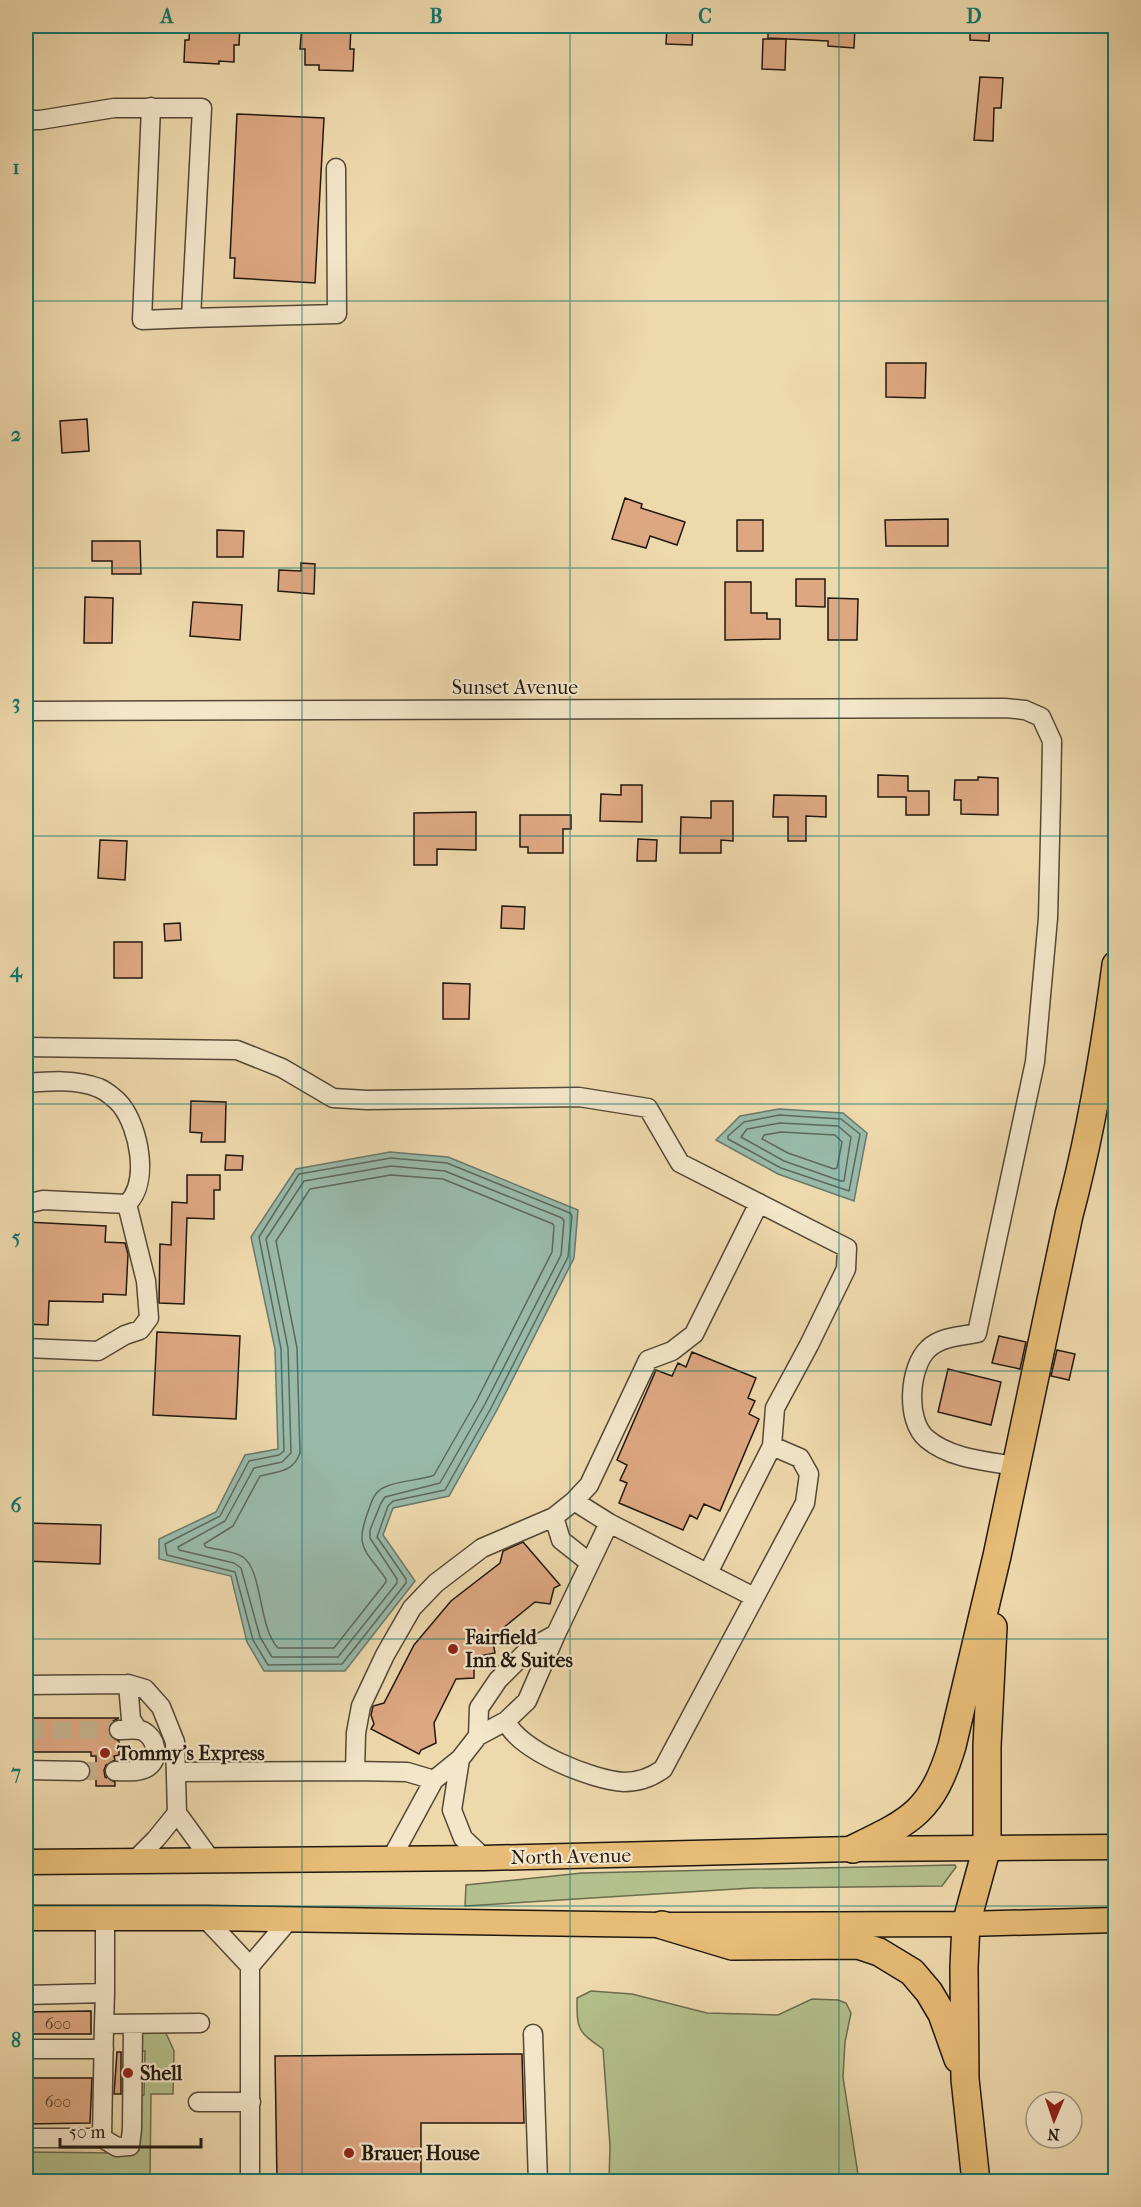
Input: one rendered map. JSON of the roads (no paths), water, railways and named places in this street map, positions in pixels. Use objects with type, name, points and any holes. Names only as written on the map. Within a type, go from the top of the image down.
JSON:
[{"type":"highway","points":[[853,1849],[897,1828],[915,1815],[932,1795],[945,1771],[997,1556],[1069,1215],[1082,1167],[1116,965]]},
{"type":"highway","points":[[976,2181],[965,2079],[964,1967],[966,1924],[987,1848],[987,1746],[997,1556]]},
{"type":"highway","points":[[662,1925],[732,1946],[858,1945],[879,1952],[912,1972],[938,2004],[965,2079]]},
{"type":"main road","name":"North Avenue","points":[[26,1862],[484,1858],[853,1849],[1116,1847]]},
{"type":"main road","points":[[26,1918],[205,1918],[662,1925],[966,1924],[1116,1920]]},
{"type":"street","points":[[151,107],[142,320],[337,314],[336,168]]},
{"type":"street","points":[[26,120],[40,120],[114,108],[202,108],[191,318]]},
{"type":"street","name":"Sunset Avenue","points":[[26,711],[1005,708],[1025,710],[1041,717],[1052,741],[1048,918],[1035,1062],[976,1333],[944,1339],[928,1349],[920,1364],[912,1389],[911,1407],[916,1422],[926,1438],[943,1449],[958,1455],[1015,1466]]},
{"type":"street","points":[[26,1047],[237,1050],[282,1068],[333,1098],[367,1100],[579,1097],[648,1108],[680,1163],[847,1248],[846,1269],[775,1408],[772,1446],[708,1573]]},
{"type":"street","points":[[26,1083],[81,1082],[101,1089],[120,1104],[130,1122],[141,1158],[135,1196],[127,1204],[43,1200],[26,1204]]},
{"type":"street","points":[[355,1771],[356,1733],[361,1707],[385,1655],[412,1608],[436,1583],[482,1548],[554,1517],[574,1502],[589,1485],[648,1360],[672,1351],[694,1334],[759,1203]]},
{"type":"street","points":[[26,1348],[98,1351],[125,1335],[140,1330],[148,1318],[146,1281],[127,1204]]},
{"type":"street","points":[[506,1721],[510,1731],[525,1743],[597,1777],[625,1782],[651,1778],[663,1769],[805,1503],[809,1473],[800,1458],[772,1446]]},
{"type":"street","points":[[574,1502],[609,1523],[754,1597]]},
{"type":"street","points":[[554,1517],[561,1540],[590,1563]]},
{"type":"street","points":[[391,1859],[434,1780],[460,1759],[478,1736],[506,1721],[527,1701],[609,1523]]},
{"type":"street","points":[[478,1736],[478,1708],[498,1680],[529,1648],[556,1634]]},
{"type":"street","points":[[115,1772],[137,1771],[148,1767],[156,1753],[155,1746],[145,1732],[128,1730],[131,1719],[128,1684]]},
{"type":"street","points":[[26,1685],[128,1684],[145,1689],[161,1707],[175,1742],[177,1813],[211,1860]]},
{"type":"street","points":[[460,1759],[452,1810],[463,1838],[484,1858]]},
{"type":"street","points":[[26,1770],[80,1771]]},
{"type":"street","points":[[177,1772],[407,1772],[434,1780]]},
{"type":"street","points":[[134,1861],[177,1813]]},
{"type":"street","points":[[102,2138],[105,1918]]},
{"type":"street","points":[[205,1918],[250,1966]]},
{"type":"street","points":[[250,2181],[250,1966],[290,1919]]},
{"type":"street","points":[[26,1995],[105,1993]]},
{"type":"street","points":[[104,2024],[200,2023]]},
{"type":"street","points":[[26,2138],[102,2138],[117,2147],[130,2146],[133,2024]]},
{"type":"street","points":[[533,2034],[538,2181]]},
{"type":"street","points":[[26,2049],[104,2049]]},
{"type":"street","points":[[198,2102],[251,2102]]},
{"type":"water","points":[[779,1109],[843,1113],[867,1133],[854,1201],[778,1174],[716,1140],[740,1116]]},
{"type":"water","points":[[390,1152],[448,1157],[578,1210],[574,1258],[497,1410],[449,1496],[393,1508],[383,1535],[415,1581],[345,1671],[264,1671],[247,1642],[231,1576],[159,1559],[159,1539],[216,1512],[245,1455],[278,1449],[275,1349],[251,1237],[296,1169]]},
{"type":"tunnel","points":[[26,1730],[119,1730]]},
{"type":"tunnel","points":[[80,1771],[115,1771]]},
{"type":"place","name":"Fairfield Inn & Suites","points":[[453,1649]]},
{"type":"place","name":"Tommy's Express","points":[[105,1753]]},
{"type":"place","name":"Shell","points":[[128,2073]]},
{"type":"place","name":"Brauer House","points":[[349,2153]]}]
